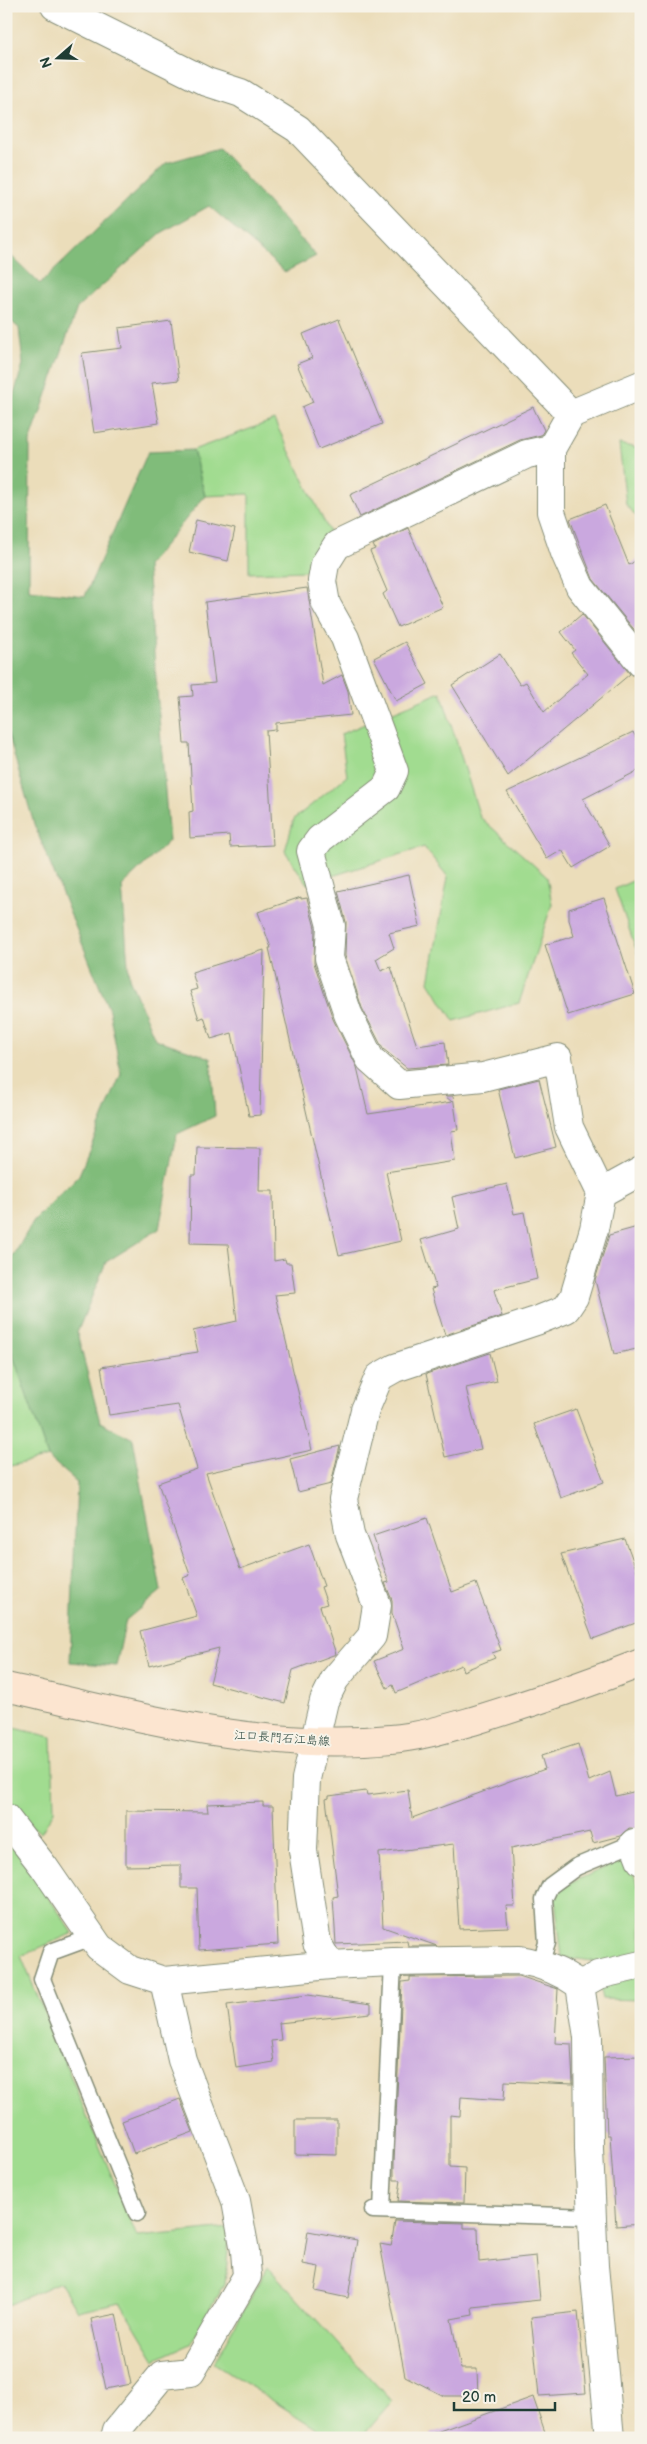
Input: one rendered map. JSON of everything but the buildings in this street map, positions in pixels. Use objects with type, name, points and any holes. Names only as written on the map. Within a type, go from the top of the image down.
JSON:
[{"type":"main road","name":"江口長門石江島線","points":[[6,1687],[202,1731],[315,1743],[392,1739],[446,1728],[508,1710],[641,1663]]},
{"type":"street","points":[[55,6],[207,82],[240,93],[298,129],[571,414]]},
{"type":"street","points":[[641,385],[571,414],[550,449],[552,512],[568,562],[580,587],[641,663]]},
{"type":"street","points":[[330,1965],[317,1943],[303,1850],[306,1778],[324,1701],[335,1679],[372,1636],[377,1605],[350,1535],[343,1499],[365,1410],[379,1377],[395,1368],[536,1321],[566,1309],[574,1297],[594,1229],[601,1193],[569,1127],[558,1058],[482,1077],[399,1085],[370,1059],[348,1014],[329,958],[331,926],[311,851],[320,839],[386,788],[394,771],[345,638],[326,604],[322,582],[325,564],[336,545],[527,454],[550,449]]},
{"type":"street","points":[[601,1193],[641,1171]]},
{"type":"street","points":[[6,1818],[44,1866],[100,1947],[130,1970],[164,1980],[330,1965],[520,1960],[540,1964],[567,1975],[580,1985],[588,2037],[595,2275],[610,2438]]},
{"type":"street","points":[[580,1985],[598,1975],[641,1965]]},
{"type":"street","points":[[115,2438],[117,2430],[162,2375],[191,2372],[247,2276],[245,2251],[236,2201],[182,2060],[164,1980]]},
{"type":"lane","points":[[540,1964],[547,1943],[544,1899],[550,1886],[576,1867],[638,1848]]},
{"type":"lane","points":[[92,1937],[51,1952],[42,1979],[137,2213]]},
{"type":"lane","points":[[393,1962],[378,2210],[592,2217]]},
{"type":"green space","points":[[219,148],[316,256],[285,272],[209,206],[161,233],[77,308],[30,442],[29,590],[85,596],[148,452],[193,450],[205,496],[147,566],[169,841],[122,886],[129,978],[155,1039],[211,1058],[215,1116],[177,1134],[159,1229],[106,1262],[77,1333],[100,1422],[133,1439],[161,1591],[126,1620],[116,1666],[70,1662],[77,1482],[48,1457],[6,1335],[6,1269],[34,1220],[79,1175],[121,1074],[109,1010],[34,824],[6,727],[6,422],[23,364],[19,328],[6,317],[6,251],[40,284],[166,163]]},
{"type":"green space","points":[[274,420],[330,533],[306,571],[249,573],[249,494],[205,496],[193,450]]},
{"type":"green space","points":[[619,444],[641,449],[641,522],[626,504]]},
{"type":"green space","points":[[441,692],[480,817],[547,877],[552,904],[519,1003],[454,1021],[429,982],[448,877],[424,847],[307,884],[285,851],[294,819],[347,776],[341,734]]},
{"type":"green space","points":[[641,877],[641,963],[615,889]]},
{"type":"green space","points":[[6,1335],[48,1457],[6,1467]]},
{"type":"green space","points":[[6,1726],[52,1737],[54,1811],[41,1833],[6,1807]]},
{"type":"green space","points":[[6,1835],[73,1933],[21,1956],[137,2237],[230,2228],[225,2284],[190,2344],[155,2360],[120,2302],[77,2311],[60,2282],[6,2306]]},
{"type":"green space","points":[[627,1857],[641,1894],[641,2000],[602,1999],[593,1961],[562,1957],[554,1891]]},
{"type":"green space","points":[[268,2267],[392,2402],[361,2438],[331,2438],[214,2363]]}]
